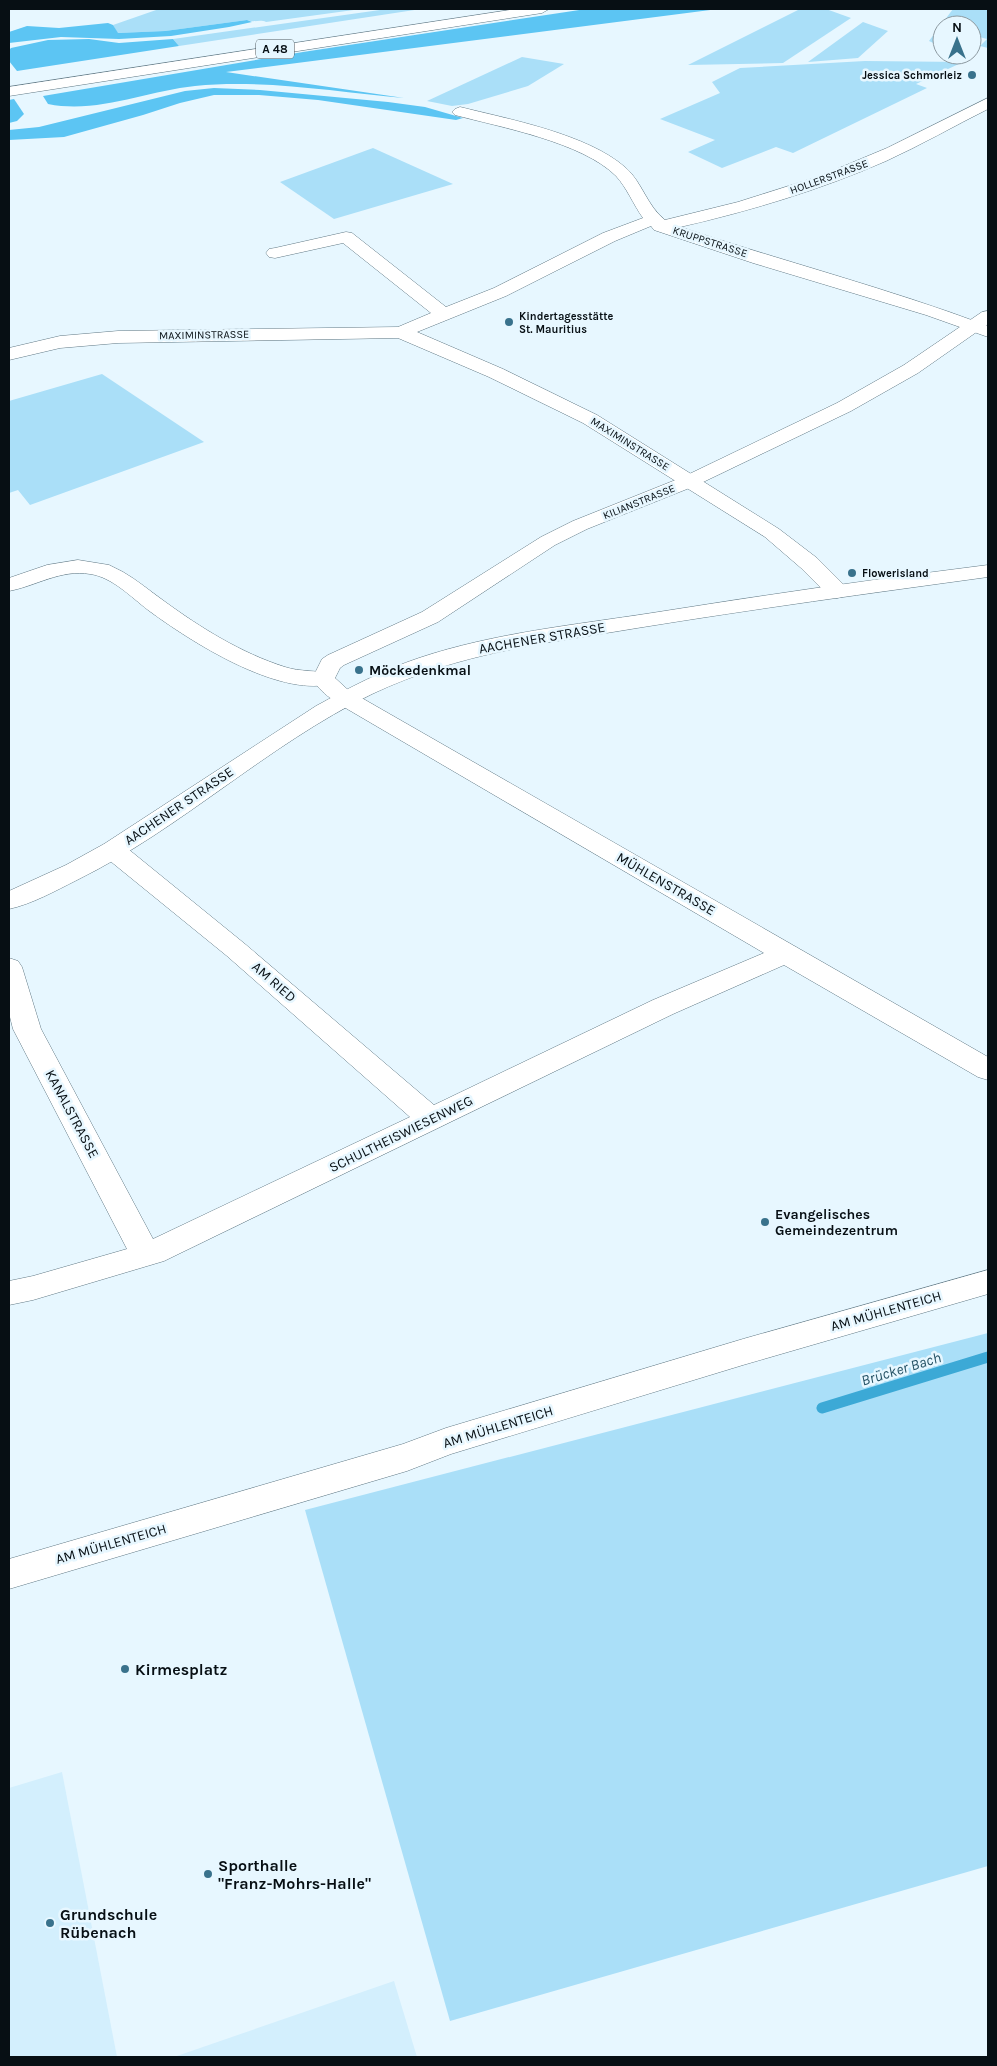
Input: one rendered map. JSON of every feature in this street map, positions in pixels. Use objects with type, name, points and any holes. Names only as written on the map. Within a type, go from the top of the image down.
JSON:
[{"type":"main road","name":"A 48","points":[[9,80],[470,9]]},
{"type":"main road","name":"A 48","points":[[9,92],[542,9]]},
{"type":"main road","name":"HOLLERSTRASSE","points":[[444,314],[500,292],[593,244],[656,223],[782,194],[838,175],[880,158],[988,103]]},
{"type":"main road","points":[[460,112],[551,138],[594,154],[622,172],[656,223]]},
{"type":"main road","name":"KRUPPSTRASSE","points":[[656,223],[759,259],[932,311],[983,324]]},
{"type":"main road","points":[[275,253],[346,237],[444,314]]},
{"type":"main road","name":"MAXIMINSTRASSE","points":[[400,333],[444,314]]},
{"type":"main road","name":"KILIANSTRASSE","points":[[323,679],[330,664],[336,660],[372,646],[430,616],[548,541],[580,525],[690,481],[880,388],[983,324]]},
{"type":"main road","name":"MAXIMINSTRASSE","points":[[9,354],[60,342],[118,337],[400,333],[496,373],[590,419],[793,548],[837,591]]},
{"type":"main road","points":[[9,585],[46,572],[65,568],[84,567],[102,570],[116,577],[190,630],[235,654],[286,674],[308,680],[323,679],[345,698]]},
{"type":"main road","name":"AACHENER STRASSE","points":[[9,901],[57,880],[113,850],[308,719],[345,698],[404,671],[478,649],[512,642],[837,591],[988,571]]},
{"type":"main road","name":"MÜHLENSTRASSE","points":[[345,698],[988,1070]]},
{"type":"main road","name":"AM RIED","points":[[113,850],[236,950],[431,1119]]},
{"type":"main road","name":"SCHULTHEISWIESENWEG","points":[[9,1293],[33,1288],[146,1255],[663,1007],[786,954]]},
{"type":"main road","name":"KANALSTRASSE","points":[[9,967],[27,1029],[146,1255]]},
{"type":"main road","name":"AM MÜHLENTEICH","points":[[9,1574],[407,1457],[446,1442],[743,1352],[988,1282]]},
{"type":"shaded area","points":[[159,9],[361,9],[266,22],[247,20],[165,31],[117,33],[113,25]]},
{"type":"shaded area","points":[[387,9],[421,9],[179,46],[173,39]]},
{"type":"shaded area","points":[[586,9],[718,9],[226,72],[404,98],[300,87],[247,84],[195,86],[122,101],[85,106],[48,104],[43,96],[303,52]]},
{"type":"shaded area","points":[[800,9],[826,9],[851,18],[783,63],[688,65]]},
{"type":"shaded area","points":[[953,9],[988,9],[988,48],[982,46],[987,39],[982,38],[982,15],[948,15]]},
{"type":"shaded area","points":[[247,20],[252,22],[171,36],[119,39],[61,37],[9,43],[9,32],[27,26],[59,28],[108,23],[113,25],[118,33],[165,31]]},
{"type":"shaded area","points":[[863,22],[888,31],[858,58],[808,62]]},
{"type":"shaded area","points":[[89,39],[119,43],[173,39],[179,46],[17,71],[9,61],[9,50],[11,48],[48,40]]},
{"type":"shaded area","points":[[522,57],[564,64],[528,86],[468,104],[452,106],[427,101]]},
{"type":"shaded area","points":[[865,61],[932,62],[932,65],[957,65],[916,84],[927,88],[793,153],[776,147],[722,168],[688,152],[715,140],[660,119],[720,93],[712,82],[740,68]]},
{"type":"shaded area","points":[[214,88],[260,90],[388,102],[425,107],[463,118],[456,120],[318,100],[259,95],[214,95],[64,137],[9,140],[9,130],[39,127],[185,91]]},
{"type":"shaded area","points":[[14,99],[24,114],[17,121],[9,123],[9,100]]},
{"type":"shaded area","points":[[373,148],[453,184],[334,219],[280,182]]},
{"type":"shaded area","points":[[102,374],[204,442],[30,505],[18,490],[9,493],[9,401]]},
{"type":"shaded area","points":[[988,1333],[988,1866],[450,2021],[305,1510]]},
{"type":"shaded area","name":"Grundschule Rübenach","points":[[62,1772],[117,2057],[9,2057],[9,1788]]},
{"type":"shaded area","points":[[394,1981],[417,2057],[174,2057]]},
{"type":"waterway","name":"Brücker Bach","points":[[822,1408],[988,1357]]},
{"type":"place","name":"Jessica Schmorleiz","points":[[972,75]]},
{"type":"place","name":"Kindertagesstätte St. Mauritius","points":[[509,322]]},
{"type":"place","name":"Flowerisland","points":[[852,573]]},
{"type":"place","name":"Möckedenkmal","points":[[359,670]]},
{"type":"place","name":"Evangelisches Gemeindezentrum","points":[[765,1222]]},
{"type":"place","name":"Kirmesplatz","points":[[125,1669]]},
{"type":"place","name":"Sporthalle \"Franz-Mohrs-Halle\"","points":[[208,1874]]},
{"type":"place","name":"Grundschule Rübenach","points":[[50,1923]]}]
